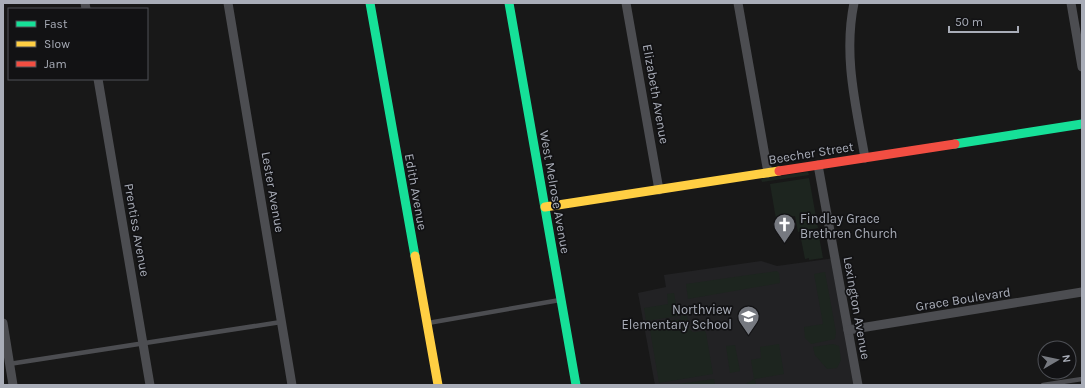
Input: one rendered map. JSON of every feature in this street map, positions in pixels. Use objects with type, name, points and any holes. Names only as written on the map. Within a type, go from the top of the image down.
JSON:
[{"type":"street","name":"Lester Avenue","points":[[228,3],[292,385]]},
{"type":"street","name":"Edith Avenue","points":[[370,3],[438,385]]},
{"type":"street","name":"West Melrose Avenue","points":[[509,3],[576,385]]},
{"type":"street","name":"Elizabeth Avenue","points":[[626,3],[659,190]]},
{"type":"street","points":[[738,3],[768,173]]},
{"type":"street","points":[[854,3],[850,31],[850,65],[865,158]]},
{"type":"street","points":[[1070,3],[1082,67]]},
{"type":"street","name":"Prentiss Avenue","points":[[98,80],[150,385]]},
{"type":"street","name":"Beecher Street","points":[[545,207],[1082,124]]},
{"type":"street","name":"Lexington Avenue","points":[[818,165],[858,385]]},
{"type":"street","name":"Grace Boulevard","points":[[848,330],[1082,292]]},
{"type":"street","points":[[3,323],[13,385]]},
{"type":"lane","points":[[426,323],[561,300]]},
{"type":"lane","points":[[10,364],[282,322]]},
{"type":"lane","points":[[1043,385],[1082,379]]},
{"type":"shaded area","points":[[808,172],[809,175],[762,182],[761,179]]},
{"type":"shaded area","points":[[809,178],[818,228],[798,232],[795,216],[776,219],[770,184]]},
{"type":"shaded area","points":[[818,231],[823,258],[809,260],[809,258],[805,259],[800,234]]},
{"type":"shaded area","name":"Northview Elementary School","points":[[835,258],[858,385],[655,385],[638,293],[666,287],[664,275],[761,261],[777,266]]},
{"type":"shaded area","points":[[777,271],[779,273],[780,283],[688,299],[686,284]]},
{"type":"shaded area","points":[[825,272],[836,332],[835,339],[811,344],[805,338],[804,327],[823,324],[814,274]]},
{"type":"shaded area","points":[[674,293],[678,316],[646,321],[644,308],[668,304],[667,294]]},
{"type":"shaded area","points":[[687,315],[689,329],[693,332],[705,331],[706,333],[713,374],[659,383],[649,324],[681,319],[680,316]]},
{"type":"shaded area","points":[[779,344],[784,374],[755,379],[756,385],[744,385],[754,379],[751,360],[761,358],[760,347]]},
{"type":"shaded area","points":[[833,344],[839,346],[841,360],[837,368],[827,369],[815,355],[813,347]]},
{"type":"shaded area","points":[[735,345],[740,371],[730,373],[726,346]]},
{"type":"shaded area","points":[[714,379],[715,385],[671,385]]},
{"type":"traffic: fast","points":[[370,3],[415,256]]},
{"type":"traffic: fast","points":[[509,3],[576,385]]},
{"type":"traffic: fast","points":[[955,144],[1082,124]]},
{"type":"traffic: slow","points":[[545,207],[779,171]]},
{"type":"traffic: slow","points":[[415,256],[438,385]]},
{"type":"traffic: jam","points":[[779,171],[955,144]]},
{"type":"place","name":"Findlay Grace Brethren Church","points":[[784,244]]},
{"type":"place","name":"Northview Elementary School","points":[[748,336]]}]
